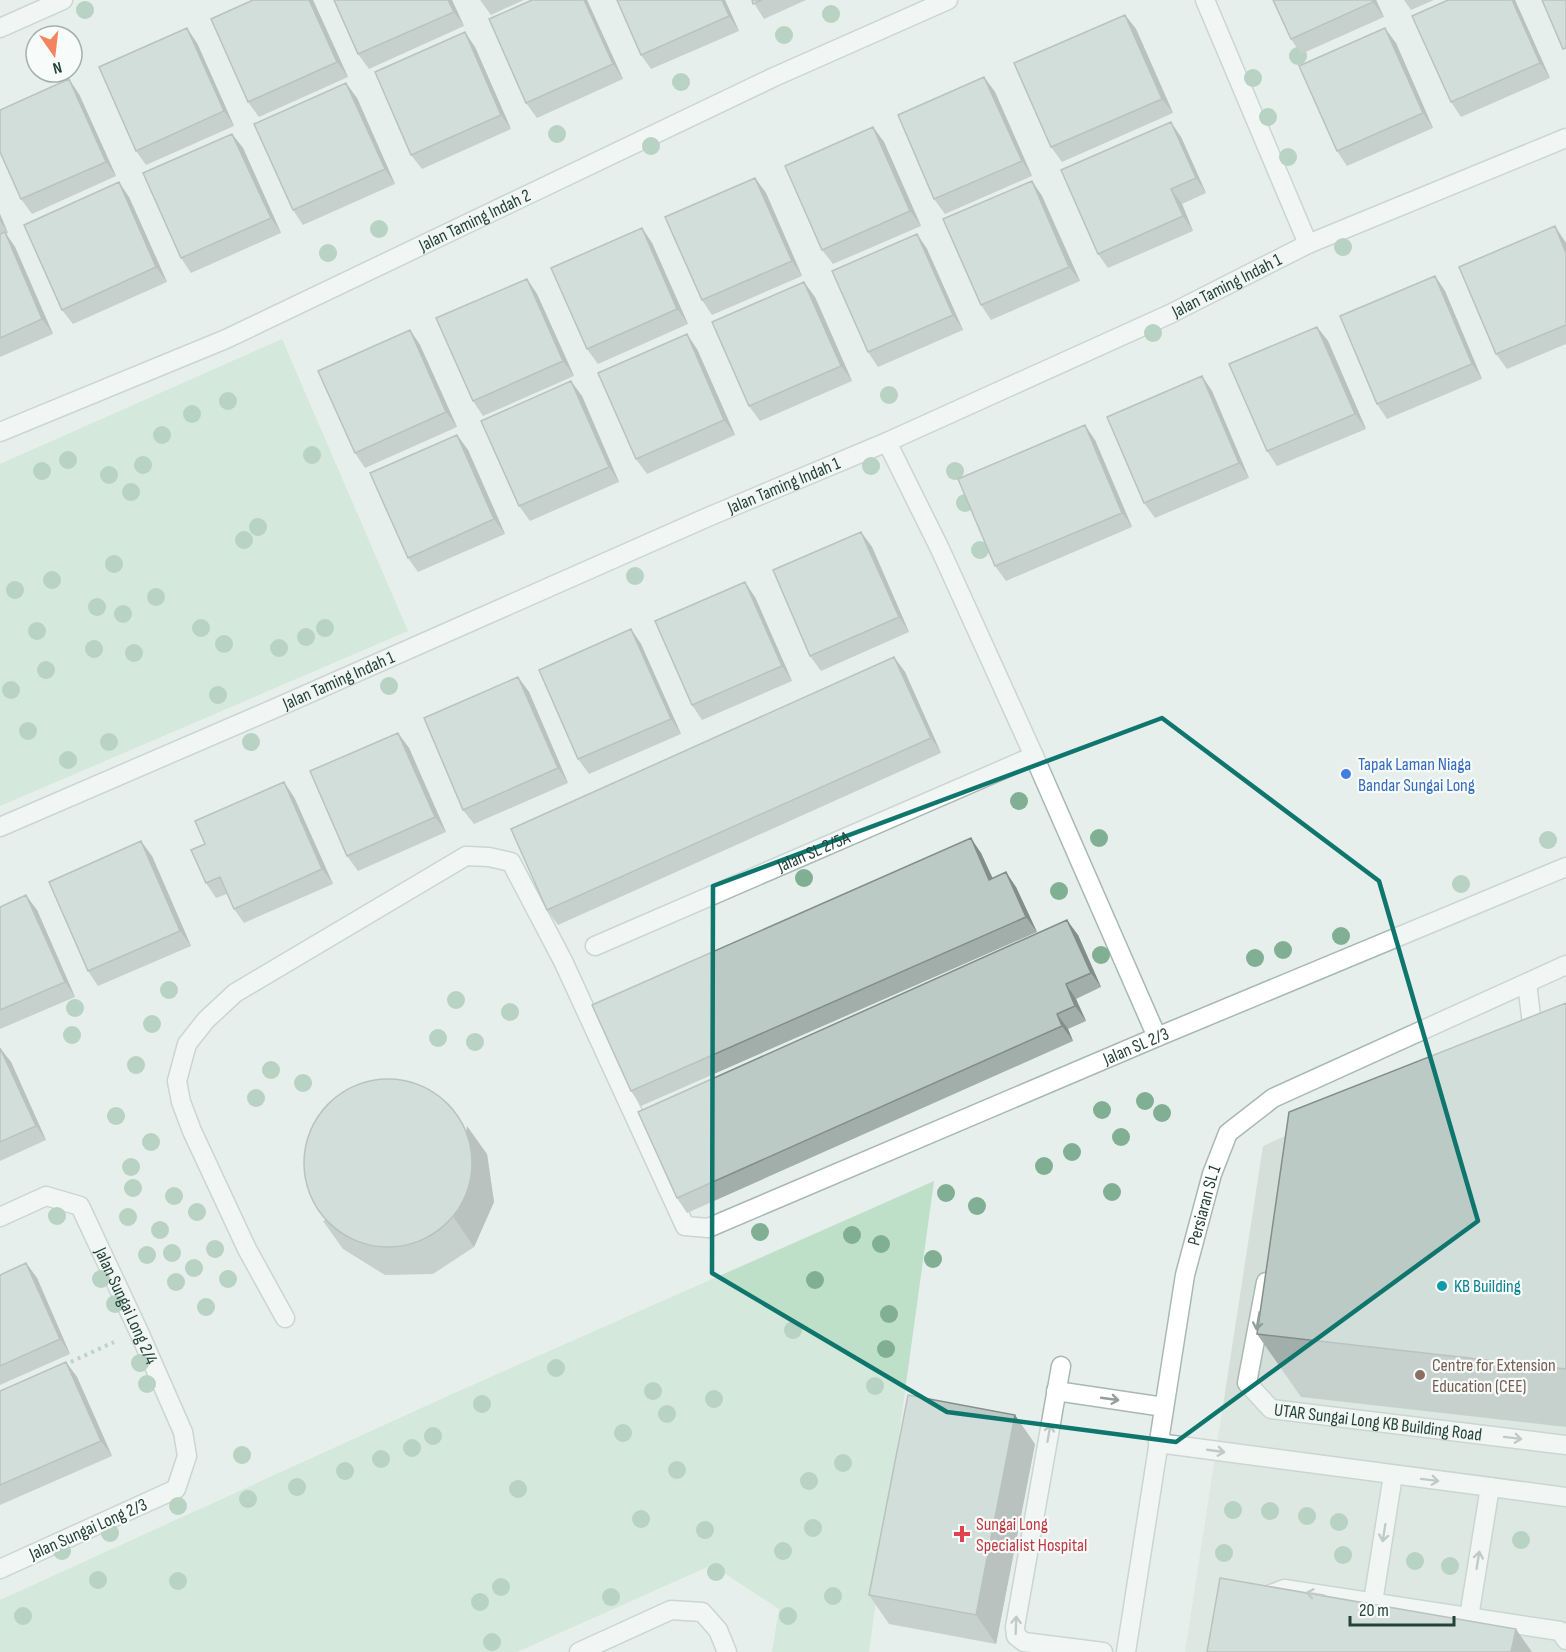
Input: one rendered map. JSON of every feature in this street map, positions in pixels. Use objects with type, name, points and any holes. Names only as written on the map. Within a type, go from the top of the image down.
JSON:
[{"type":"street","points":[[0,28],[63,0]]},
{"type":"street","name":"Jalan Taming Indah 2","points":[[0,432],[226,339],[774,77],[948,0]]},
{"type":"street","points":[[1205,0],[1308,244]]},
{"type":"street","name":"Jalan Taming Indah 1","points":[[0,827],[698,522],[887,442],[1170,314],[1308,244],[1566,138]]},
{"type":"street","points":[[887,442],[940,549],[1034,756],[1157,1037]]},
{"type":"street","name":"Jalan SL 2/5A","points":[[595,946],[1034,756]]},
{"type":"street","name":"Jalan SL 2/3","points":[[285,1318],[248,1249],[192,1131],[181,1102],[177,1081],[187,1044],[206,1020],[235,993],[466,856],[489,857],[512,862],[563,961],[685,1226],[708,1228],[1157,1037],[1566,867]]},
{"type":"street","name":"Persiaran SL 1","points":[[1126,1652],[1185,1275],[1212,1174],[1228,1133],[1273,1098],[1566,965]]},
{"type":"street","points":[[1527,983],[1537,1064]]},
{"type":"street","name":"Jalan Sungai Long 2/4","points":[[0,1217],[46,1196],[80,1206],[183,1432],[187,1456],[176,1489]]},
{"type":"street","name":"UTAR Sungai Long KB Building Road","points":[[1268,1268],[1247,1383],[1270,1409],[1566,1445]]},
{"type":"street","points":[[1061,1366],[1015,1627],[1016,1636],[1024,1642],[1103,1652]]},
{"type":"street","points":[[1056,1391],[1164,1407]]},
{"type":"street","points":[[1158,1443],[1566,1497]]},
{"type":"street","points":[[1373,1602],[1393,1475]]},
{"type":"street","points":[[1469,1617],[1490,1487]]},
{"type":"street","name":"Jalan Sungai Long 2/3","points":[[0,1569],[176,1489]]},
{"type":"street","points":[[1255,1605],[1271,1594],[1284,1589],[1560,1631],[1566,1640]]},
{"type":"street","points":[[579,1652],[671,1610],[702,1612],[718,1630],[727,1652]]},
{"type":"path","points":[[60,1366],[139,1332]]},
{"type":"highlighted area","points":[[1162,718],[1379,881],[1478,1221],[1176,1442],[947,1412],[712,1273],[713,886]]},
{"type":"shaded area","points":[[1566,1010],[1566,1652],[1185,1652],[1263,1146]]},
{"type":"green space","points":[[282,339],[408,631],[0,806],[0,464]]},
{"type":"green space","points":[[934,1181],[869,1652],[772,1652],[779,1609],[712,1565],[517,1652],[0,1652],[0,1600],[459,1391]]},
{"type":"building","points":[[253,0],[309,0],[337,62],[248,102],[211,19]]},
{"type":"building","points":[[334,0],[448,0],[454,12],[358,54]]},
{"type":"building","points":[[532,0],[584,0],[613,64],[526,103],[489,19]]},
{"type":"building","points":[[617,0],[722,0],[729,16],[641,55]]},
{"type":"building","points":[[1273,0],[1372,0],[1373,2],[1291,39]]},
{"type":"building","points":[[1448,0],[1512,0],[1540,63],[1451,102],[1412,16]]},
{"type":"building","points":[[1542,0],[1566,0],[1566,48],[1563,49]]},
{"type":"building","points":[[1125,15],[1162,99],[1051,147],[1014,63]]},
{"type":"building","points":[[187,28],[224,111],[136,151],[99,67]]},
{"type":"building","points":[[1385,28],[1423,113],[1337,151],[1299,66]]},
{"type":"building","points":[[465,32],[501,115],[411,155],[375,72]]},
{"type":"building","points":[[984,77],[1022,161],[934,199],[898,115]]},
{"type":"building","points":[[346,83],[385,169],[293,210],[254,124]]},
{"type":"building","points":[[58,84],[71,84],[106,162],[21,199],[0,152],[0,110]]},
{"type":"building","points":[[1171,122],[1196,178],[1171,189],[1183,216],[1098,254],[1061,170]]},
{"type":"building","points":[[873,127],[910,211],[822,250],[785,166]]},
{"type":"building","points":[[232,134],[271,218],[181,258],[143,173]]},
{"type":"building","points":[[755,178],[792,261],[702,300],[665,217]]},
{"type":"building","points":[[1032,181],[1069,267],[981,305],[943,219]]},
{"type":"building","points":[[119,182],[156,267],[62,310],[24,225]]},
{"type":"building","points":[[1555,226],[1566,253],[1566,325],[1496,354],[1459,267]]},
{"type":"building","points":[[642,228],[677,309],[587,349],[551,268]]},
{"type":"building","points":[[5,232],[42,319],[0,338],[0,234]]},
{"type":"building","points":[[917,234],[953,315],[868,352],[832,271]]},
{"type":"building","points":[[1435,276],[1472,364],[1377,404],[1340,316]]},
{"type":"building","points":[[527,279],[563,361],[473,401],[436,318]]},
{"type":"building","points":[[804,282],[841,366],[749,406],[712,322]]},
{"type":"building","points":[[1317,327],[1355,414],[1267,451],[1229,364]]},
{"type":"building","points":[[410,330],[446,412],[355,453],[318,371]]},
{"type":"building","points":[[687,334],[724,420],[636,459],[598,373]]},
{"type":"building","points":[[1202,376],[1239,463],[1144,503],[1107,417]]},
{"type":"building","points":[[571,381],[609,467],[519,506],[481,421]]},
{"type":"building","points":[[1085,425],[1122,513],[995,566],[958,479]]},
{"type":"building","points":[[457,435],[494,519],[408,558],[370,473]]},
{"type":"building","points":[[861,532],[899,617],[810,656],[773,570]]},
{"type":"building","points":[[745,582],[782,666],[692,705],[655,621]]},
{"type":"building","points":[[631,629],[671,719],[578,759],[539,670]]},
{"type":"building","points":[[894,657],[931,738],[547,910],[511,829]]},
{"type":"building","points":[[518,677],[558,768],[463,810],[424,718]]},
{"type":"building","points":[[398,733],[435,817],[347,856],[310,771]]},
{"type":"building","points":[[284,782],[322,869],[234,909],[220,877],[206,883],[191,850],[205,844],[195,821]]},
{"type":"building","points":[[971,838],[989,880],[1006,872],[1026,917],[631,1091],[592,1005]]},
{"type":"building","points":[[141,841],[180,931],[88,971],[49,882]]},
{"type":"building","points":[[26,895],[65,982],[0,1010],[0,907]]},
{"type":"building","points":[[1067,920],[1091,973],[1066,984],[1075,1006],[1057,1014],[1062,1026],[677,1198],[638,1112]]},
{"type":"building","name":"KB Building","points":[[1566,1003],[1566,1369],[1257,1334],[1289,1112]]},
{"type":"building","points":[[0,1048],[36,1126],[0,1142]]},
{"type":"building","points":[[388,1079],[404,1080],[420,1085],[448,1103],[466,1131],[471,1147],[471,1179],[466,1195],[448,1223],[420,1241],[404,1246],[388,1247],[372,1246],[356,1241],[328,1223],[310,1195],[305,1179],[304,1163],[305,1147],[310,1131],[328,1103],[356,1085],[372,1080]]},
{"type":"building","points":[[26,1263],[60,1339],[0,1366],[0,1275]]},
{"type":"building","points":[[66,1362],[101,1441],[0,1485],[0,1391]]},
{"type":"building","name":"Sungai Long Specialist Hospital","points":[[908,1395],[1015,1415],[976,1615],[869,1595]]},
{"type":"building","points":[[1220,1578],[1516,1629],[1511,1652],[1207,1652]]},
{"type":"place","name":"Tapak Laman Niaga Bandar Sungai Long","points":[[1346,774]]},
{"type":"place","name":"KB Building","points":[[1442,1286]]},
{"type":"place","name":"Centre for Extension Education (CEE)","points":[[1420,1375]]},
{"type":"place","name":"Sungai Long Specialist Hospital","points":[[962,1534]]}]
